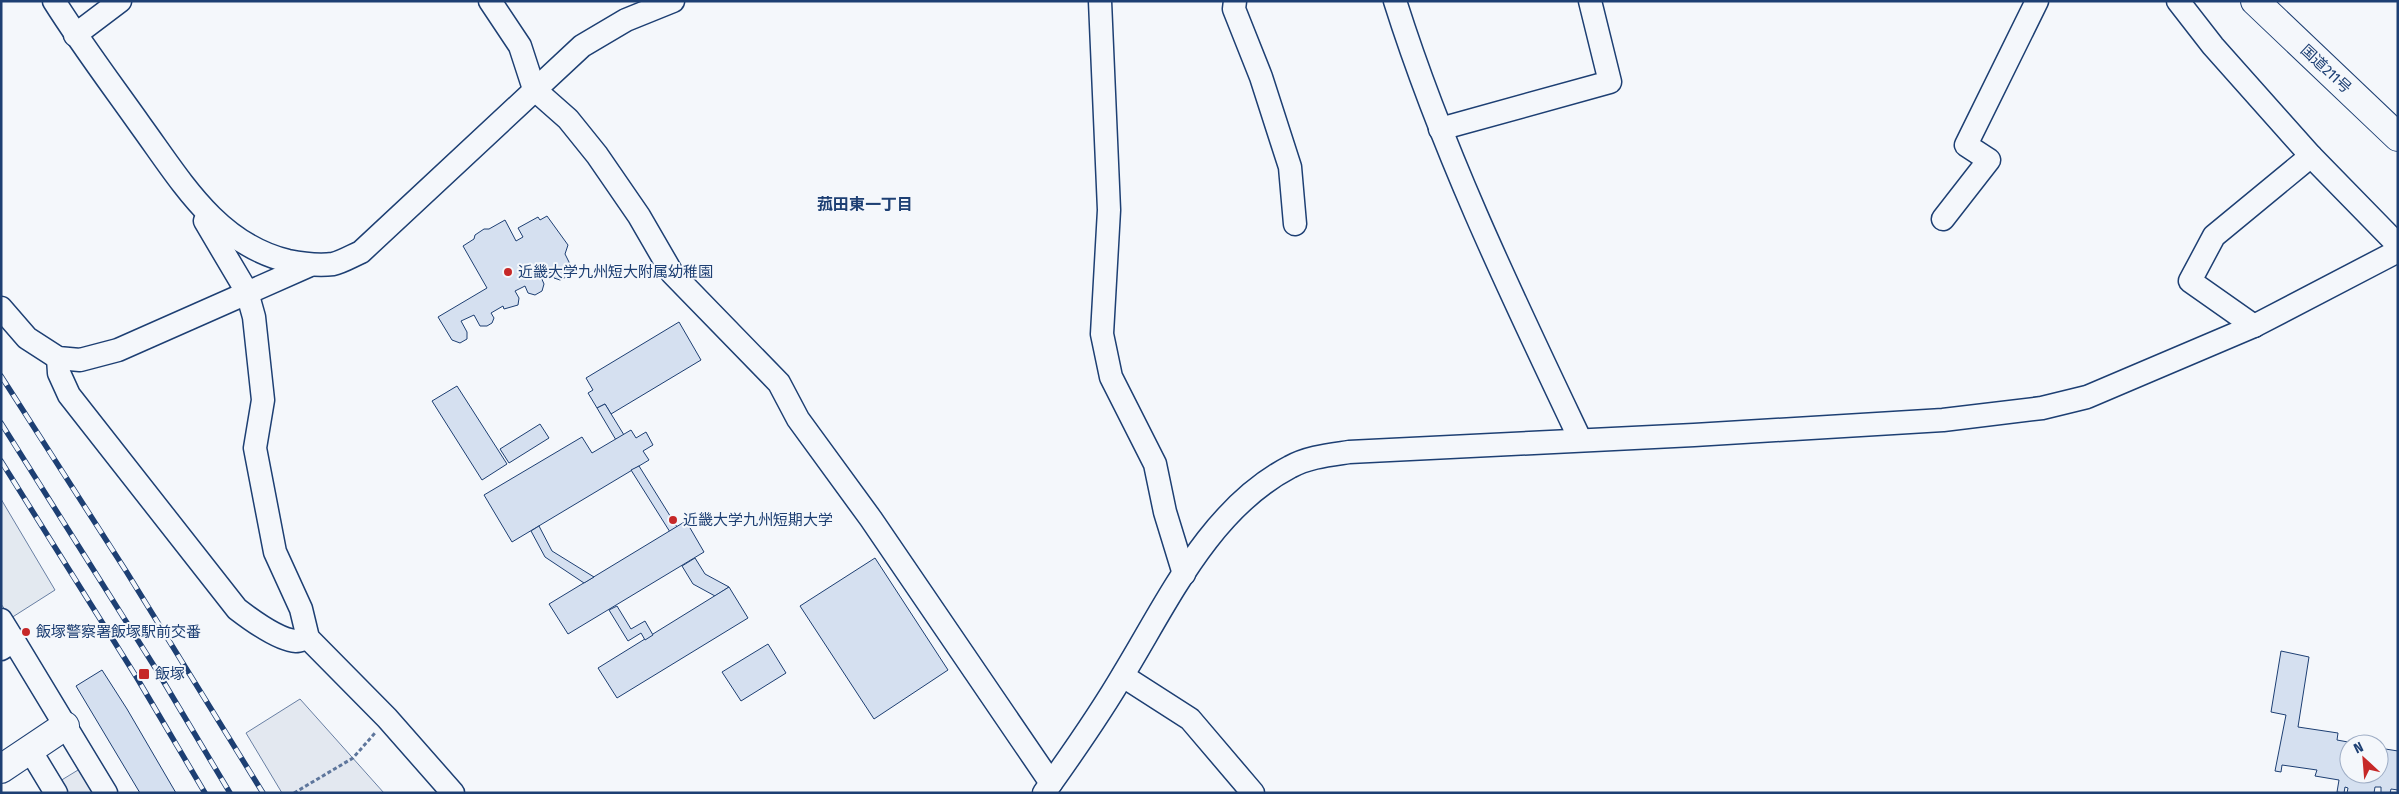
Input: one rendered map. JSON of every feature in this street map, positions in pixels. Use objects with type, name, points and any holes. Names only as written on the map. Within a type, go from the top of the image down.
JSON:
[{"type":"main road","name":"国道211号","points":[[2254,1],[2398,137]]},
{"type":"main road","points":[[1,769],[65,726]]},
{"type":"street","points":[[54,1],[181,181],[214,220],[233,236],[258,252],[308,266]]},
{"type":"street","points":[[76,34],[120,1]]},
{"type":"street","points":[[490,1],[520,46],[534,89],[568,119],[596,155],[639,216],[672,273],[779,383],[798,419],[871,519],[1048,788],[1122,676],[1184,574],[1229,513],[1257,488],[1291,466],[1318,457],[1348,452],[1580,439],[1694,435],[1943,420],[2042,408],[2087,397],[2254,326],[2398,251]]},
{"type":"street","points":[[1,308],[28,338],[58,358],[80,360],[118,350],[308,266],[334,263],[361,252],[582,46],[626,20],[673,1]]},
{"type":"street","points":[[1100,1],[1109,210],[1102,334],[1111,377],[1155,464],[1165,512],[1184,574]]},
{"type":"street","points":[[1235,1],[1234,9],[1261,77],[1290,168],[1295,224]]},
{"type":"street","points":[[1395,1],[1414,61],[1483,232],[1580,439]]},
{"type":"street","points":[[1440,129],[1610,82],[1590,1]]},
{"type":"street","points":[[1943,219],[1989,160],[1966,144],[2037,1]]},
{"type":"street","points":[[2178,1],[2213,46],[2311,156],[2398,245]]},
{"type":"street","points":[[2254,326],[2190,281],[2214,236],[2311,156]]},
{"type":"street","points":[[181,181],[247,292],[254,317],[263,400],[255,448],[275,552],[301,609],[308,638],[387,718],[453,793]]},
{"type":"street","points":[[58,358],[59,373],[68,395],[236,608],[251,620],[281,637],[296,641],[308,638]]},
{"type":"street","points":[[1,620],[8,645],[65,726],[106,793]]},
{"type":"street","points":[[1122,676],[1190,719],[1253,793]]},
{"type":"street","points":[[30,750],[56,793]]},
{"type":"path","points":[[294,793],[353,758],[387,718]]},
{"type":"shaded area","points":[[1,499],[55,590],[11,618],[1,604]]},
{"type":"shaded area","points":[[300,699],[384,793],[282,793],[246,733]]},
{"type":"shaded area","points":[[83,767],[99,793],[67,793],[60,781]]},
{"type":"building","points":[[547,216],[568,245],[565,254],[571,266],[570,275],[560,280],[554,278],[551,272],[541,277],[544,284],[542,291],[535,295],[528,293],[525,286],[515,291],[519,298],[518,305],[504,309],[503,306],[491,313],[494,318],[492,323],[487,326],[480,326],[474,315],[461,321],[467,332],[467,339],[460,343],[452,340],[438,317],[487,288],[463,246],[484,229],[489,229],[505,220],[516,241],[523,237],[518,228],[538,217],[540,220]]},
{"type":"building","points":[[679,322],[701,360],[611,414],[605,404],[597,408],[588,393],[593,390],[586,378]]},
{"type":"building","points":[[457,386],[507,464],[482,480],[432,401]]},
{"type":"building","points":[[605,404],[624,435],[616,440],[597,408]]},
{"type":"building","points":[[540,424],[549,438],[509,463],[500,449]]},
{"type":"building","points":[[631,430],[636,438],[646,432],[653,445],[643,451],[649,460],[512,542],[484,495],[582,437],[592,453]]},
{"type":"building","points":[[639,466],[677,527],[670,532],[631,470]]},
{"type":"building","points":[[686,521],[704,552],[568,634],[549,604]]},
{"type":"building","points":[[539,526],[552,551],[594,577],[584,583],[545,557],[531,531]]},
{"type":"building","points":[[695,558],[705,574],[729,587],[715,596],[693,584],[682,566]]},
{"type":"building","points":[[875,558],[948,670],[874,719],[800,606]]},
{"type":"building","points":[[729,587],[748,618],[617,698],[598,668]]},
{"type":"building","points":[[617,606],[631,629],[645,621],[653,635],[645,640],[641,633],[628,641],[609,610]]},
{"type":"building","points":[[768,644],[786,673],[741,701],[722,672]]},
{"type":"building","points":[[2281,651],[2309,657],[2298,727],[2338,733],[2339,780],[2315,776],[2317,770],[2282,765],[2281,772],[2275,771],[2286,715],[2271,712]]},
{"type":"building","points":[[102,670],[176,793],[140,793],[76,686]]},
{"type":"building","points":[[2389,750],[2398,751],[2398,790],[2391,789],[2390,793],[2381,793],[2381,787],[2375,787],[2374,793],[2347,793],[2348,788],[2345,787],[2344,793],[2337,792],[2339,780],[2339,784],[2389,784]]},
{"type":"railway","points":[[1,376],[126,571],[263,793]]},
{"type":"railway","points":[[1,423],[156,669],[230,793]]},
{"type":"railway","points":[[1,461],[137,678],[205,793]]},
{"type":"place","name":"近畿大学九州短大附属幼稚園","points":[[508,272]]},
{"type":"place","name":"近畿大学九州短期大学","points":[[673,520]]},
{"type":"place","name":"飯塚警察署飯塚駅前交番","points":[[26,632]]},
{"type":"place","name":"飯塚","points":[[144,674]]},
{"type":"district","name":"菰田東一丁目","points":[[865,204]]}]
